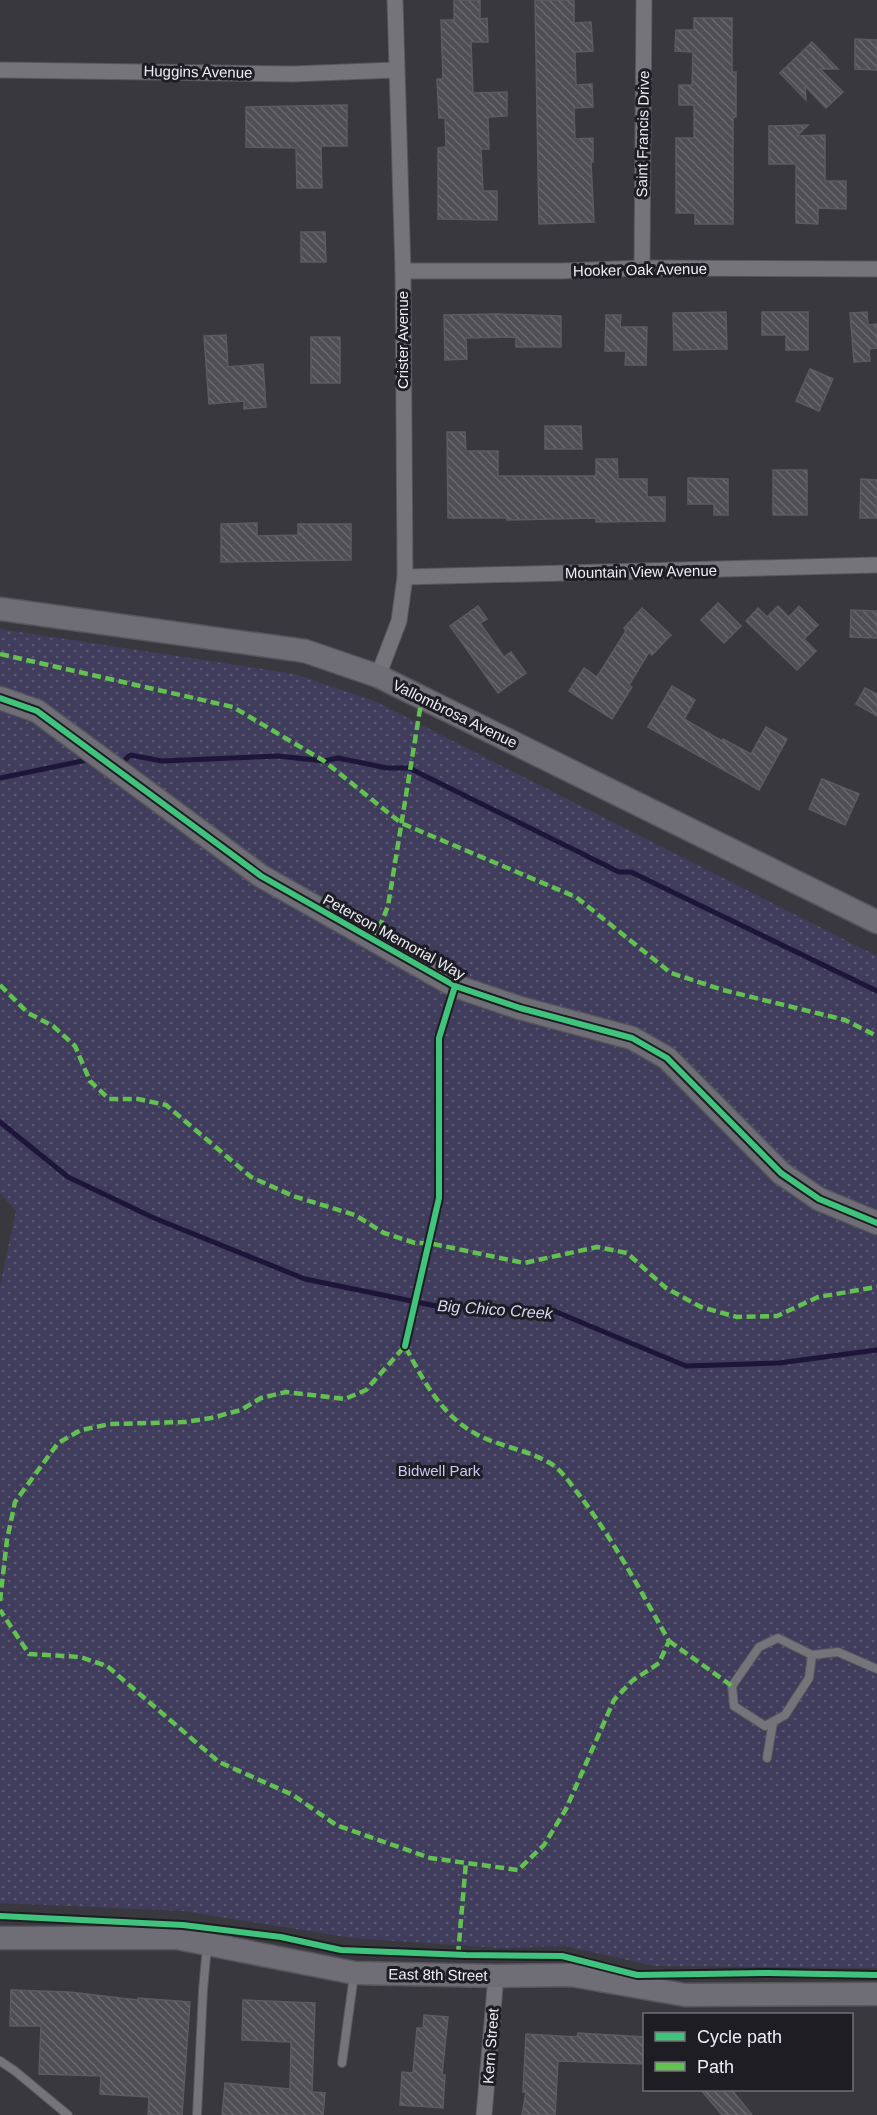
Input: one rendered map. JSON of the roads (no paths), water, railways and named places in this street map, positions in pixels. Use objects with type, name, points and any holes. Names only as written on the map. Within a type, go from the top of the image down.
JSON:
[{"type":"street","name":"Crister Avenue","points":[[378,676],[399,621],[405,577],[403,271],[395,0]]},
{"type":"street","name":"Saint Francis Drive","points":[[642,268],[644,0]]},
{"type":"street","name":"Huggins Avenue","points":[[0,70],[292,74],[396,70]]},
{"type":"street","name":"Hooker Oak Avenue","points":[[403,271],[561,272],[642,268],[877,268]]},
{"type":"street","name":"Mountain View Avenue","points":[[405,577],[877,565]]},
{"type":"street","name":"Vallombrosa Avenue","points":[[0,609],[305,651],[378,676],[877,922]]},
{"type":"street","name":"Peterson Memorial Way","points":[[0,698],[37,711],[261,876],[455,986],[520,1008],[632,1038],[667,1058],[781,1173],[819,1199],[877,1223]]},
{"type":"street","name":"East 8th Street","points":[[0,1938],[177,1938],[355,1973],[495,1977],[571,1975],[685,1995],[877,1994]]},
{"type":"street","name":"Kern Street","points":[[484,2115],[495,1977]]},
{"type":"lane","points":[[812,1655],[808,1678],[785,1715],[765,1726],[734,1706],[732,1686],[759,1647],[778,1638],[812,1655],[838,1652],[877,1669]]},
{"type":"lane","points":[[767,1758],[773,1722]]},
{"type":"lane","points":[[197,2115],[207,1944]]},
{"type":"lane","points":[[342,2063],[355,1973]]},
{"type":"lane","points":[[0,2061],[68,2115]]},
{"type":"waterway","points":[[119,761],[123,762],[130,755],[162,761],[278,756],[324,761],[338,758],[387,768],[409,768],[619,872],[631,872],[877,991]]},
{"type":"waterway","points":[[0,778],[92,759]]},
{"type":"waterway","name":"Big Chico Creek","points":[[0,1122],[68,1177],[154,1218],[305,1279],[436,1306],[554,1311],[686,1366],[779,1363],[877,1350]]},
{"type":"park label","name":"Bidwell Park","points":[[439,1471]]}]
